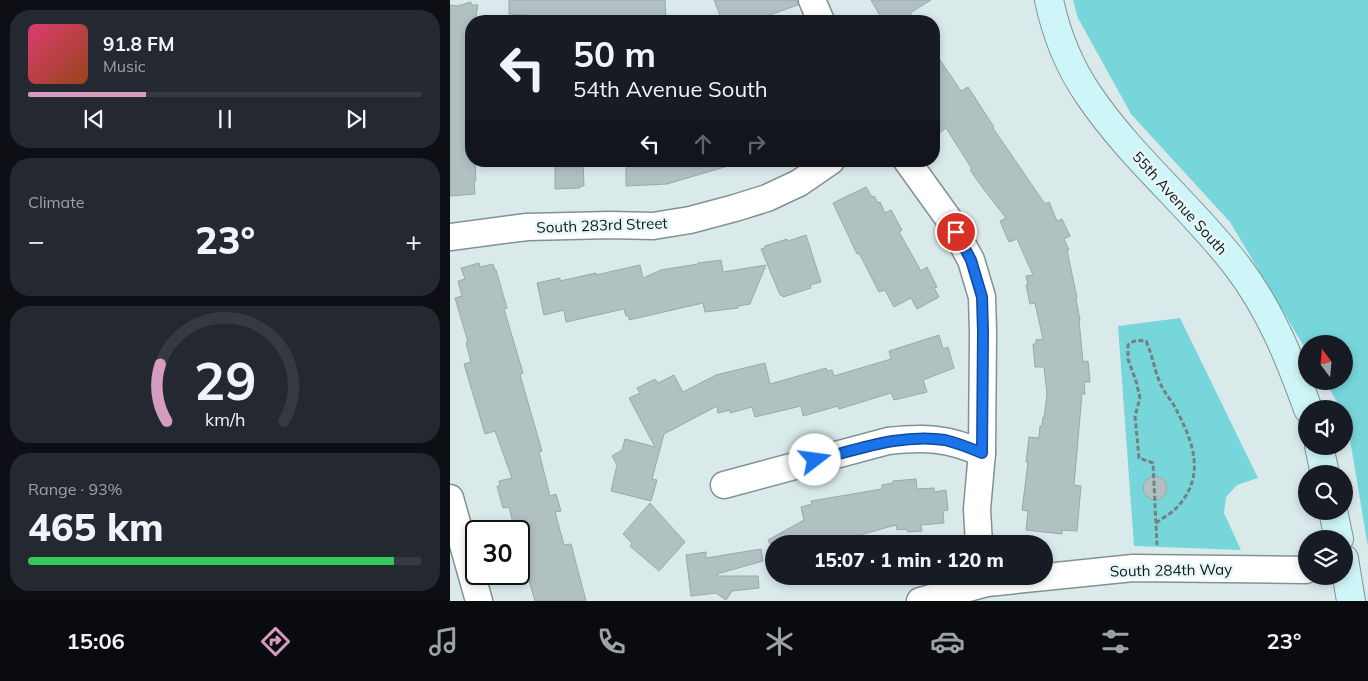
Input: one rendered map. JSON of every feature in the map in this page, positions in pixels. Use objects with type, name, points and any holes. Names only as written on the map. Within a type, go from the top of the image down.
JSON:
[{"type":"street","points":[[812,0],[818,15]]},
{"type":"street","name":"55th Avenue South","points":[[1049,0],[1056,27],[1065,50],[1076,75],[1088,94],[1140,159],[1211,235],[1238,267],[1265,308],[1292,364],[1305,400]]},
{"type":"street","name":"South 283rd Street","points":[[450,237],[527,227],[653,226],[690,220],[767,198],[799,183],[822,167]]},
{"type":"street","points":[[911,167],[948,218],[971,260],[982,297],[982,453],[977,509],[978,535]]},
{"type":"street","points":[[724,485],[888,441],[922,438],[935,439],[963,445],[982,453]]},
{"type":"street","points":[[450,500],[480,601]]},
{"type":"street","name":"South 284th Way","points":[[920,601],[988,587],[1133,568],[1298,570]]},
{"type":"street","points":[[1348,585],[1351,601]]},
{"type":"path","points":[[1156,523],[1179,506],[1188,493],[1194,475],[1195,455],[1177,409],[1154,371],[1151,351],[1146,341],[1139,340],[1133,341],[1128,345],[1128,359],[1140,398],[1135,416],[1139,458],[1153,463],[1158,568]]},
{"type":"shaded area","points":[[1073,0],[1368,0],[1368,547],[1353,455],[1353,400],[1336,400],[1330,390],[1353,390],[1353,335],[1298,335],[1298,337],[1230,222],[1131,114],[1078,18]]},
{"type":"shaded area","points":[[1180,318],[1258,478],[1237,485],[1226,497],[1224,513],[1241,550],[1134,546],[1118,326]]},
{"type":"building","points":[[509,0],[665,0],[666,15],[523,15],[509,14]]},
{"type":"building","points":[[714,0],[797,0],[798,5],[770,15],[720,15]]},
{"type":"building","points":[[871,0],[931,0],[910,13],[911,15],[880,15]]},
{"type":"building","points":[[471,2],[471,5],[478,5],[476,15],[465,15],[465,167],[475,167],[476,181],[474,181],[475,194],[450,196],[450,5],[458,6]]},
{"type":"building","points":[[940,60],[961,91],[968,87],[993,128],[1045,204],[1049,202],[1057,221],[1062,219],[1070,236],[1064,239],[1069,250],[1067,250],[1077,298],[1083,362],[1088,361],[1090,382],[1084,382],[1085,394],[1082,394],[1074,485],[1081,486],[1077,531],[1062,530],[1062,534],[1026,530],[1028,511],[1022,510],[1029,437],[1039,438],[1047,394],[1044,367],[1035,367],[1033,344],[1036,344],[1036,340],[1043,339],[1035,303],[1030,304],[1026,285],[1028,285],[1026,276],[1033,275],[1017,239],[1009,242],[1000,221],[1006,218],[970,170],[972,169],[946,128],[940,132]]},
{"type":"building","points":[[555,167],[583,167],[584,186],[580,186],[580,188],[555,189]]},
{"type":"building","points":[[626,167],[725,167],[667,184],[626,186]]},
{"type":"building","points":[[866,187],[872,197],[874,196],[878,203],[880,202],[885,213],[891,210],[902,230],[899,232],[921,271],[927,267],[937,287],[934,288],[939,297],[917,309],[911,298],[894,307],[885,290],[879,292],[859,253],[857,254],[833,203]]},
{"type":"building","points":[[806,235],[821,282],[810,285],[811,288],[783,297],[780,295],[761,249],[787,239],[788,241]]},
{"type":"building","points":[[721,260],[723,272],[766,265],[750,304],[738,306],[738,308],[705,312],[703,303],[629,320],[629,316],[626,316],[624,309],[566,322],[564,310],[544,315],[537,283],[560,278],[560,281],[596,273],[596,275],[640,265],[643,278],[661,270]]},
{"type":"building","points":[[479,263],[480,267],[493,264],[496,270],[507,308],[504,309],[523,373],[520,375],[542,451],[539,452],[550,496],[556,494],[561,511],[555,512],[564,545],[571,544],[586,601],[535,601],[530,584],[530,520],[512,520],[509,507],[503,508],[497,486],[500,486],[499,481],[512,478],[495,431],[485,434],[464,364],[471,362],[466,343],[468,342],[455,298],[462,296],[458,281],[465,279],[461,268]]},
{"type":"building","points":[[939,335],[943,349],[948,347],[954,368],[923,380],[927,392],[894,400],[891,393],[839,409],[838,406],[803,416],[801,406],[755,417],[752,407],[730,413],[730,410],[718,413],[717,406],[664,434],[652,479],[657,480],[651,501],[611,491],[617,465],[612,456],[622,450],[625,439],[655,447],[629,398],[640,393],[637,388],[655,379],[658,383],[674,375],[683,392],[716,375],[765,363],[770,384],[826,368],[827,371],[832,370],[834,376],[891,359],[889,351]]},
{"type":"building","points":[[1155,476],[1164,479],[1167,488],[1164,497],[1155,500],[1146,497],[1143,488],[1146,479]]},
{"type":"building","points":[[916,479],[917,489],[934,488],[934,492],[946,490],[948,510],[943,511],[944,523],[921,525],[922,531],[908,532],[905,529],[897,530],[896,525],[860,535],[777,535],[804,520],[801,507],[812,504],[811,501],[882,489],[882,485],[893,483],[893,481]]},
{"type":"building","points":[[650,503],[685,542],[659,571],[630,546],[632,543],[623,534]]},
{"type":"building","points":[[761,549],[763,561],[717,574],[717,576],[758,576],[759,588],[732,591],[726,600],[716,593],[691,596],[686,555],[706,552],[706,558]]},
{"type":"route","points":[[815,460],[888,441],[922,438],[947,441],[982,453],[982,297],[971,260],[956,232]]}]
